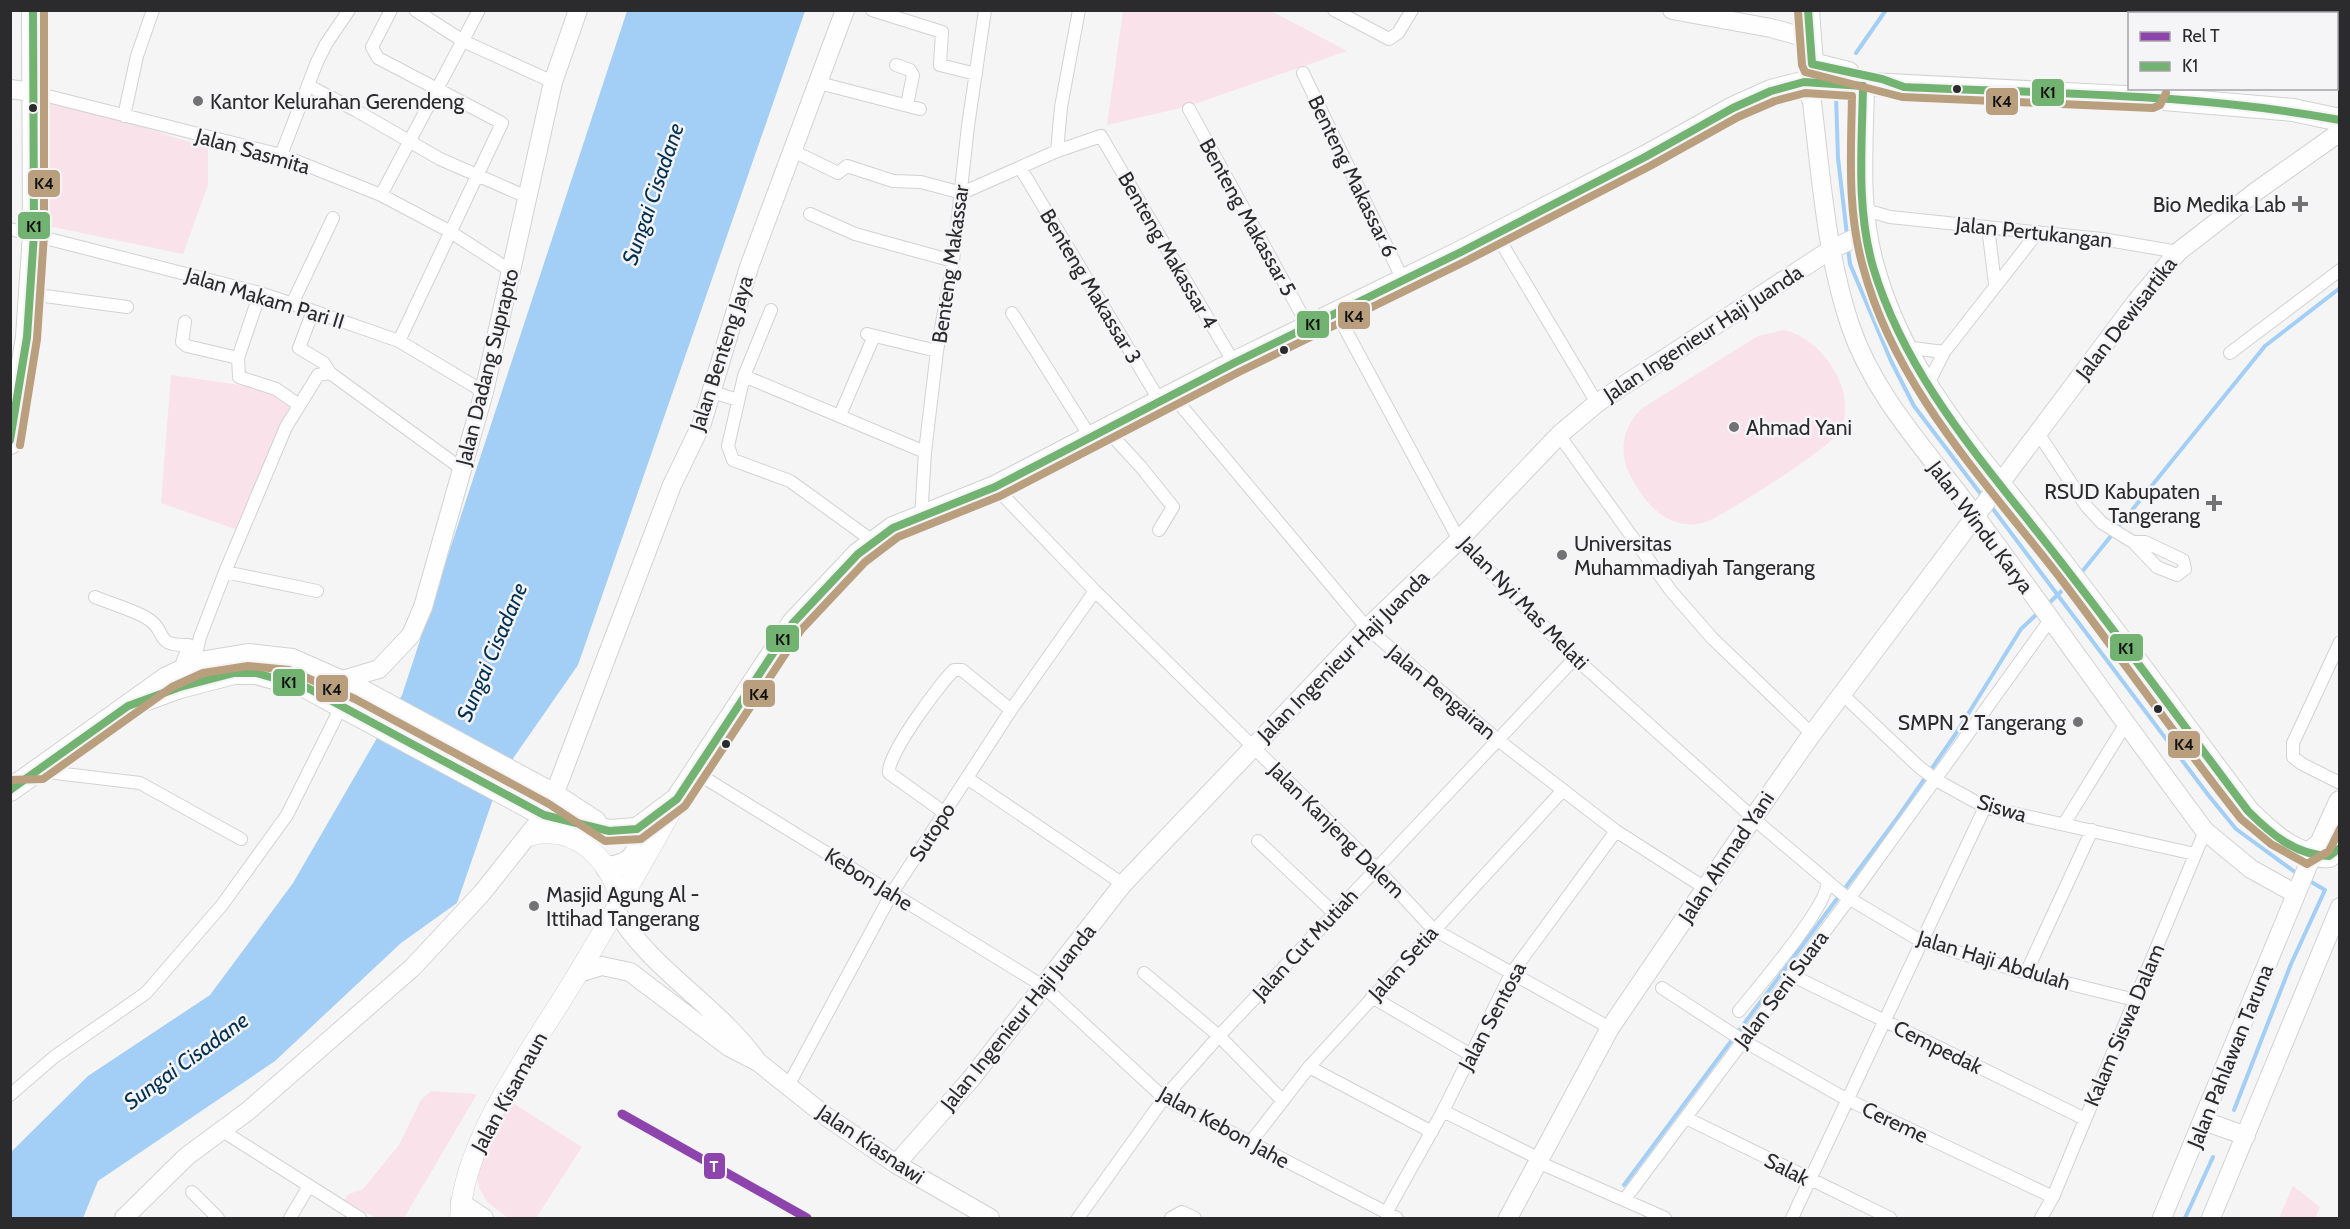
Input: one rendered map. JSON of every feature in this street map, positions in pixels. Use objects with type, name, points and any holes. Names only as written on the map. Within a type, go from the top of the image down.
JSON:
[{"type":"highway","points":[[10,442],[19,335],[30,294],[34,234],[21,90],[33,10]]},
{"type":"highway","points":[[1808,10],[1810,39],[1808,76]]},
{"type":"highway","points":[[128,706],[180,687],[234,673],[256,673],[306,687],[345,709],[609,831],[637,829],[677,799],[793,623],[858,554],[893,528],[921,519],[995,487],[1234,363],[1496,234],[1645,157],[1733,108],[1771,91],[1808,76],[1840,72],[1882,78],[1904,87]]},
{"type":"highway","points":[[1808,76],[1863,86],[2155,94],[2293,110],[2340,120]]},
{"type":"highway","points":[[1863,86],[1862,209],[1864,234],[1873,267],[1904,348],[1926,388],[1997,486],[2074,578],[2248,811],[2308,860],[2329,856],[2340,848]]},
{"type":"highway","points":[[10,790],[128,706],[186,670],[248,655],[292,660],[360,690],[542,801]]},
{"type":"highway","points":[[10,770],[38,770]]},
{"type":"highway","points":[[2308,860],[2322,844],[2340,802]]},
{"type":"highway","points":[[607,868],[626,863],[636,854],[640,842],[637,829]]},
{"type":"main road","name":"Jalan Kisamaun","points":[[460,1210],[468,1167],[501,1100],[579,973],[677,799]]},
{"type":"main road","points":[[529,836],[546,831],[570,837],[591,849],[615,880],[617,904]]},
{"type":"street","points":[[124,116],[137,56],[153,10]]},
{"type":"street","points":[[281,155],[326,44],[349,10]]},
{"type":"street","points":[[392,10],[375,40],[374,53],[502,123],[399,341]]},
{"type":"street","points":[[415,10],[464,41],[553,82]]},
{"type":"street","points":[[381,195],[479,10]]},
{"type":"street","name":"Jalan Dadang Suprapto","points":[[339,681],[379,669],[411,635],[423,607],[484,392],[553,82],[578,10]]},
{"type":"street","name":"Jalan Benteng Jaya","points":[[124,1218],[187,1156],[248,1111],[412,968],[482,893],[529,836],[672,484],[702,423],[749,267],[845,10]]},
{"type":"street","points":[[872,10],[942,32],[940,65],[976,74]]},
{"type":"street","name":"Benteng Makassar","points":[[921,519],[925,452],[937,351],[953,261],[968,126],[985,10]]},
{"type":"street","points":[[791,150],[838,173],[847,166],[893,181],[921,182],[962,193],[1021,169],[1058,151],[1061,107],[1079,10]]},
{"type":"street","points":[[1334,10],[1389,39],[1398,33],[1412,10]]},
{"type":"street","points":[[1672,10],[1771,28],[1810,39]]},
{"type":"street","points":[[896,66],[910,70],[913,75],[907,105]]},
{"type":"street","name":"Benteng Makassar 6","points":[[1303,73],[1403,280]]},
{"type":"street","name":"Jalan Windu Karya","points":[[1808,76],[1832,249],[1850,325],[1873,376],[1902,422],[1976,514],[2125,724],[2205,831],[2250,869],[2298,890]]},
{"type":"street","points":[[819,83],[920,109]]},
{"type":"street","points":[[309,87],[440,159],[527,197]]},
{"type":"street","name":"Jalan Sasmita","points":[[21,90],[281,155],[381,195],[449,231],[511,271]]},
{"type":"street","name":"Benteng Makassar 5","points":[[1189,109],[1308,326]]},
{"type":"street","name":"Jalan Dewisartika","points":[[1976,514],[2136,302],[2178,252],[2258,190],[2340,132]]},
{"type":"street","name":"Benteng Makassar 4","points":[[1058,151],[1101,136],[1234,363]]},
{"type":"street","name":"Benteng Makassar 3","points":[[1021,169],[1167,399]]},
{"type":"street","name":"Jalan Pertukangan","points":[[1862,209],[1890,217],[2038,232],[2142,245],[2178,252]]},
{"type":"street","points":[[810,214],[855,234],[953,261]]},
{"type":"street","points":[[1864,234],[1890,217]]},
{"type":"street","points":[[292,304],[333,218]]},
{"type":"street","points":[[1988,227],[1995,284]]},
{"type":"street","name":"Jalan Makam Pari II","points":[[10,229],[260,293],[313,311],[399,341],[484,392]]},
{"type":"street","points":[[1926,388],[1944,352],[2038,232]]},
{"type":"street","points":[[1496,234],[1597,403]]},
{"type":"street","name":"Jalan Ingenieur Haji Juanda","points":[[896,1164],[970,1080],[1122,884],[1367,628],[1459,540],[1559,435],[1597,403],[1832,249],[1864,234]]},
{"type":"street","points":[[2230,353],[2340,270]]},
{"type":"street","points":[[260,293],[238,358],[239,377],[276,389],[299,405]]},
{"type":"street","points":[[30,294],[127,307]]},
{"type":"street","points":[[771,310],[744,376],[728,446],[733,460],[790,481],[874,542]]},
{"type":"street","points":[[313,311],[299,348],[324,363],[330,373],[462,470]]},
{"type":"street","name":"Jalan Nyi Mas Melati","points":[[1336,312],[1459,540],[1575,658],[1753,818]]},
{"type":"street","points":[[1012,313],[1099,434],[1141,467],[1173,507],[1160,530]]},
{"type":"street","points":[[185,322],[182,342],[187,346],[238,358]]},
{"type":"street","points":[[840,415],[870,335],[937,351]]},
{"type":"street","points":[[1904,348],[1944,352]]},
{"type":"street","points":[[186,670],[286,426],[318,375],[330,373]]},
{"type":"street","points":[[744,376],[925,452]]},
{"type":"street","points":[[712,392],[738,400]]},
{"type":"street","name":"Jalan Pengairan","points":[[1167,399],[1367,628],[1498,740],[1616,831],[1705,888]]},
{"type":"street","points":[[2040,429],[2040,436],[2087,507],[2119,536],[2133,542]]},
{"type":"street","points":[[1559,435],[1671,591],[1712,638],[1812,734]]},
{"type":"street","name":"Jalan Kanjeng Dalem","points":[[995,487],[1095,591],[1376,868],[1434,929],[1610,1028]]},
{"type":"street","name":"Jalan Ahmad Yani","points":[[1508,1218],[1610,1028],[1812,734],[1976,514]]},
{"type":"street","points":[[225,572],[317,591]]},
{"type":"street","name":"Sutopo","points":[[788,1086],[892,893],[1011,710],[1095,591]]},
{"type":"street","points":[[95,597],[145,617],[156,625],[162,639],[171,646],[189,645],[186,670]]},
{"type":"street","name":"Jalan Seni Suara","points":[[1625,1199],[1686,1118],[1737,1037],[1791,975],[2049,618]]},
{"type":"street","points":[[2340,642],[2293,742],[2293,757],[2340,783]]},
{"type":"street","name":"Jalan Cut Mutiah","points":[[1078,1218],[1164,1098],[1219,1036],[1575,658]]},
{"type":"street","points":[[945,813],[889,773],[888,765],[907,732],[954,670],[962,670],[1011,710]]},
{"type":"street","name":"Siswa","points":[[1842,694],[1918,766],[1934,778],[1985,807],[2195,854]]},
{"type":"street","points":[[10,1095],[54,1057],[146,993],[199,931],[287,815],[345,709]]},
{"type":"street","points":[[2064,824],[2125,724]]},
{"type":"street","points":[[38,770],[140,783],[241,839]]},
{"type":"street","name":"Kebon Jahe","points":[[695,772],[1043,986]]},
{"type":"street","points":[[967,778],[1122,884]]},
{"type":"street","name":"Jalan Setia","points":[[1250,1143],[1309,1067],[1563,790]]},
{"type":"street","points":[[1792,1218],[1985,807]]},
{"type":"street","name":"Jalan Haji Abdulah","points":[[1753,818],[1847,897],[1921,941],[2026,973],[2135,1000]]},
{"type":"street","points":[[2026,973],[2092,830]]},
{"type":"street","name":"Jalan Sentosa","points":[[1391,1216],[1511,974],[1616,831]]},
{"type":"street","name":"Kalam Siswa Dalam","points":[[2041,1218],[2053,1197],[2205,831]]},
{"type":"street","points":[[1258,841],[1334,913]]},
{"type":"street","name":"Jalan Pahlawan Taruna","points":[[2162,1218],[2204,1121],[2298,890],[2308,860]]},
{"type":"street","points":[[1739,1011],[1816,911],[1827,891],[1829,882]]},
{"type":"street","name":"Jalan Kiasnawi","points":[[617,904],[629,933],[736,1034],[758,1062]]},
{"type":"street","points":[[2211,1218],[2340,907]]},
{"type":"street","name":"Jalan Kiasnawi","points":[[579,973],[602,966],[630,972],[729,1047],[758,1062],[826,1117],[896,1164],[990,1218]]},
{"type":"street","points":[[1144,974],[1219,1036],[1283,1101]]},
{"type":"street","name":"Cempedak","points":[[1791,975],[2085,1119]]},
{"type":"street","name":"Jalan Kebon Jahe","points":[[1043,986],[1164,1098],[1391,1216]]},
{"type":"street","name":"Cereme","points":[[1662,988],[1737,1037],[1846,1099],[2053,1197]]},
{"type":"street","points":[[1372,998],[1471,1055]]},
{"type":"street","points":[[1309,1067],[1432,1132]]},
{"type":"street","points":[[1443,1111],[1539,1160],[1665,1218]]},
{"type":"street","name":"Salak","points":[[1686,1118],[1890,1218]]},
{"type":"street","points":[[2204,1121],[2246,1136]]},
{"type":"street","points":[[221,1130],[360,1218]]},
{"type":"street","points":[[291,1218],[309,1186]]},
{"type":"street","points":[[192,1192],[218,1218]]},
{"type":"street","points":[[460,1210],[484,1218]]},
{"type":"street","points":[[1171,1218],[1182,1212],[1195,1218]]},
{"type":"shaded area","points":[[1123,11],[1271,11],[1347,51],[1189,106],[1107,125]]},
{"type":"shaded area","points":[[49,97],[208,148],[208,185],[183,254],[44,225]]},
{"type":"shaded area","name":"Ahmad Yani","points":[[1783,330],[1811,343],[1834,369],[1845,401],[1844,417],[1839,432],[1799,465],[1708,521],[1700,524],[1676,522],[1659,513],[1634,483],[1624,458],[1626,432],[1635,416],[1641,409],[1758,336]]},
{"type":"shaded area","points":[[171,375],[276,390],[291,406],[235,529],[161,503]]},
{"type":"shaded area","points":[[431,1091],[477,1094],[404,1218],[376,1218],[344,1200],[349,1194],[363,1189],[399,1145],[421,1100]]},
{"type":"shaded area","points":[[508,1100],[582,1147],[536,1218],[508,1218],[487,1202],[479,1187],[476,1172]]},
{"type":"shaded area","points":[[2293,1186],[2320,1207],[2316,1216],[2322,1218],[2279,1218]]},
{"type":"water","name":"Sungai Cisadane","points":[[627,11],[805,11],[578,665],[514,757],[493,799],[457,903],[401,943],[275,1061],[98,1181],[83,1218],[11,1218],[11,1152],[88,1076],[210,995],[293,883],[402,695]]},
{"type":"waterway","points":[[1856,53],[1886,10]]},
{"type":"waterway","points":[[1836,95],[1838,158],[1847,235]]},
{"type":"waterway","points":[[1848,248],[1850,264],[1891,361],[1914,406],[1983,497]]},
{"type":"waterway","points":[[2081,573],[2265,346],[2340,288]]},
{"type":"waterway","points":[[1990,505],[2236,829],[2299,875]]},
{"type":"waterway","points":[[2048,604],[2069,584]]},
{"type":"waterway","points":[[1624,1185],[1898,817],[1955,735],[2021,629],[2038,613]]},
{"type":"waterway","points":[[2234,1110],[2291,964],[2325,890],[2308,880]]},
{"type":"waterway","points":[[2185,1218],[2213,1157]]},
{"type":"rail line","name":"T","points":[[622,1114],[807,1218]]},
{"type":"transit line","name":"K1","points":[[10,440],[27,337],[34,234],[33,10]]},
{"type":"transit line","name":"K4","points":[[20,445],[37,339],[44,235],[44,10]]},
{"type":"transit line","name":"K1","points":[[1808,10],[1812,64],[1882,79],[1904,87],[2068,93],[2231,104],[2340,120]]},
{"type":"transit line","name":"K4","points":[[1798,11],[1802,65],[1805,72],[1902,97],[2153,108],[2160,105],[2166,93]]},
{"type":"transit line","name":"K1","points":[[10,790],[128,706],[180,687],[234,673],[256,673],[306,687],[544,815],[609,831],[637,829],[677,799],[793,623],[858,554],[893,528],[995,487],[1234,363],[1461,252],[1645,157],[1733,108],[1771,91],[1804,82],[1863,86],[1862,200],[1873,267],[1906,347],[1951,420],[2248,811],[2284,842],[2305,852],[2329,856],[2340,848]]},
{"type":"transit line","name":"K4","points":[[10,780],[43,779],[172,687],[203,673],[248,666],[289,670],[355,699],[549,804],[605,841],[641,839],[685,806],[801,630],[865,562],[898,537],[1000,496],[1239,372],[1466,261],[1650,166],[1738,117],[1775,101],[1805,93],[1852,96],[1852,203],[1863,267],[1878,312],[1898,354],[1921,395],[1947,434],[2064,583],[2241,819],[2271,844],[2307,864],[2329,851],[2340,829]]},
{"type":"place","name":"Kantor Kelurahan Gerendeng","points":[[198,101]]},
{"type":"place","name":"Bio Medika Lab","points":[[2300,204]]},
{"type":"place","name":"Ahmad Yani","points":[[1734,427]]},
{"type":"place","name":"RSUD Kabupaten Tangerang","points":[[2214,503]]},
{"type":"place","name":"Universitas Muhammadiyah Tangerang","points":[[1562,555]]},
{"type":"place","name":"SMPN 2 Tangerang","points":[[2078,722]]},
{"type":"place","name":"Masjid Agung Al - Ittihad Tangerang","points":[[534,906]]}]
